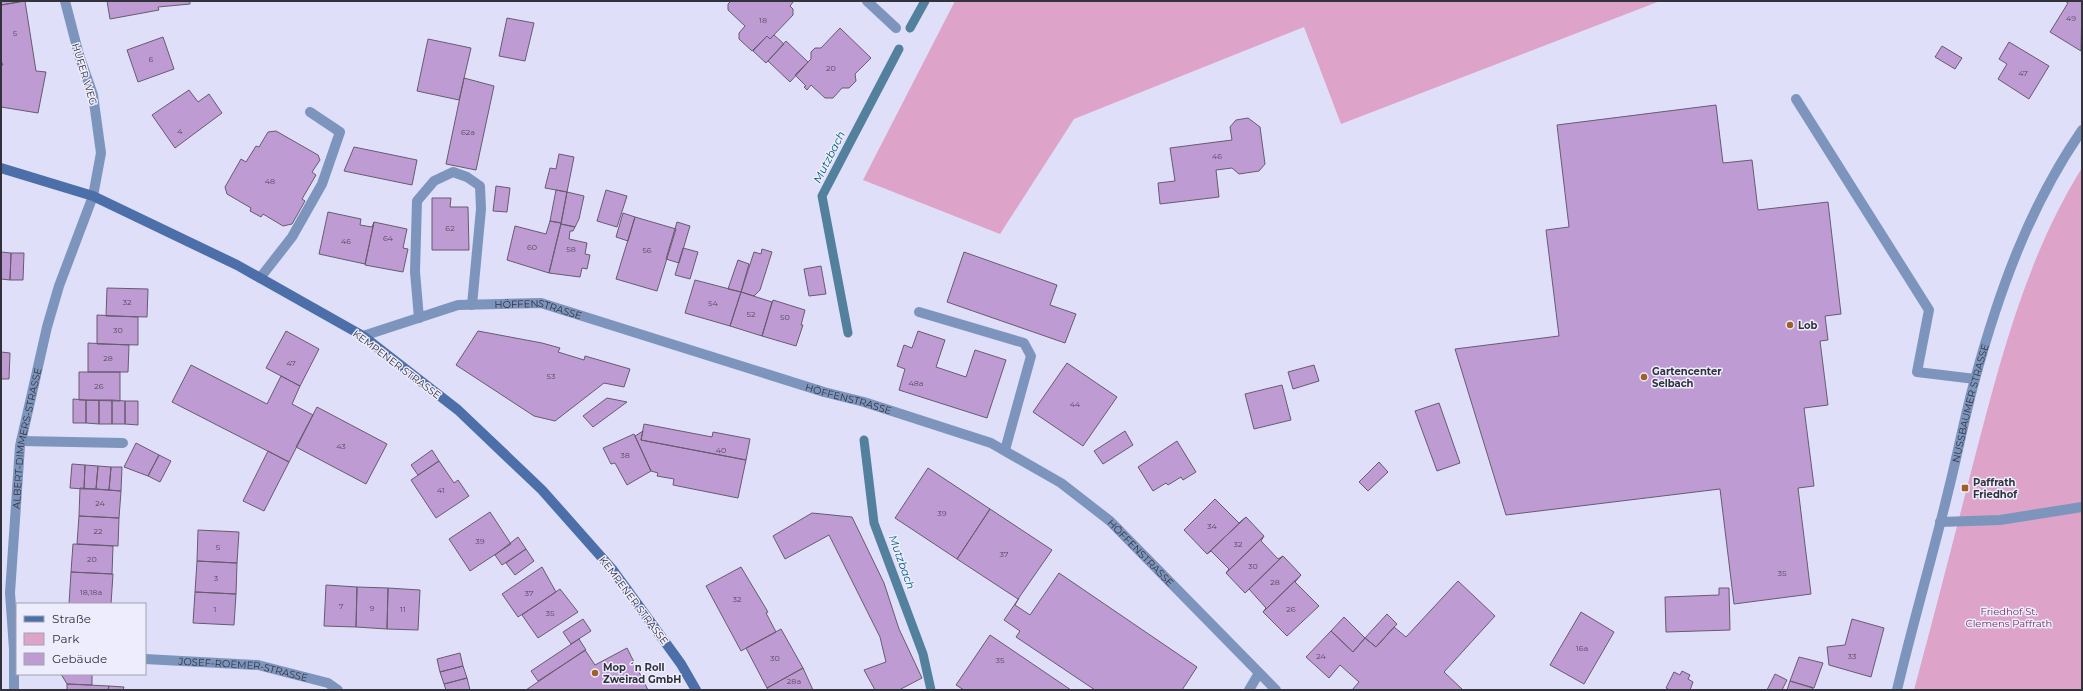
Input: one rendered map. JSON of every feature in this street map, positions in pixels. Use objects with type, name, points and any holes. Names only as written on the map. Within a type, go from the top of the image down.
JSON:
[{"type":"main road","name":"KEMPENER STRASSE","points":[[1,168],[93,196],[260,278],[363,336],[458,410],[542,490],[612,569],[681,664],[696,690]]},
{"type":"street","name":"HUFER WEG","points":[[65,1],[78,55],[93,95],[98,123],[101,153],[93,196]]},
{"type":"street","points":[[867,1],[896,28]]},
{"type":"street","points":[[1796,99],[1929,310],[1918,372],[1975,379]]},
{"type":"street","points":[[260,278],[292,237],[322,184],[340,132],[310,112]]},
{"type":"street","name":"NUSSBAUMER STRASSE","points":[[1897,690],[1975,379],[2000,296],[2025,230],[2046,188],[2082,130]]},
{"type":"street","points":[[419,318],[416,272],[417,201],[434,181],[453,172],[467,177],[480,186],[481,209],[472,305]]},
{"type":"street","name":"ALBERT-DIMMERS-STRASSE","points":[[14,690],[15,649],[10,593],[21,441],[47,327],[59,286],[93,196]]},
{"type":"street","name":"HÖFFENSTRASSE","points":[[363,336],[458,305],[541,303],[824,392],[864,402],[992,442],[1060,483],[1110,521],[1276,690]]},
{"type":"street","points":[[919,312],[1024,343],[1031,356],[1005,450]]},
{"type":"street","points":[[21,441],[123,443]]},
{"type":"street","points":[[1940,522],[2000,520],[2082,506]]},
{"type":"street","name":"JOSEF-ROEMER-STRASSE","points":[[146,658],[258,665],[328,683],[338,690]]},
{"type":"street","points":[[1249,690],[1259,673]]},
{"type":"green space","points":[[955,1],[1660,1],[1341,124],[1304,27],[1074,119],[1000,234],[863,180]]},
{"type":"green space","name":"Friedhof St. Clemens Paffrath","points":[[2082,168],[2082,690],[1914,690],[1993,390],[2016,314],[2029,276],[2045,239],[2062,203]]},
{"type":"building","points":[[1,1],[18,1],[19,2],[1,5]]},
{"type":"building","points":[[25,1],[36,71],[46,72],[38,113],[1,107],[1,65],[3,65],[1,61],[1,5]]},
{"type":"building","points":[[107,1],[190,1],[190,4],[158,7],[159,10],[110,19]]},
{"type":"building","points":[[731,1],[791,1],[793,2],[790,6],[793,9],[793,15],[770,39],[767,36],[752,51],[739,39],[739,33],[745,26],[728,10],[728,4]]},
{"type":"building","points":[[2065,1],[2082,1],[2081,51],[2050,32],[2068,3]]},
{"type":"building","points":[[507,18],[534,23],[525,61],[499,56]]},
{"type":"building","points":[[840,28],[871,58],[855,74],[856,81],[849,88],[842,88],[833,98],[825,98],[811,85],[807,90],[804,87],[806,86],[795,75],[811,59],[811,52],[815,48],[821,48]]},
{"type":"building","points":[[774,35],[784,44],[766,63],[753,51],[767,36],[770,39]]},
{"type":"building","points":[[163,37],[174,69],[138,82],[127,50]]},
{"type":"building","points":[[428,39],[471,48],[459,100],[417,91]]},
{"type":"building","points":[[786,41],[808,62],[790,82],[768,61]]},
{"type":"building","points":[[2009,42],[2049,66],[2029,99],[1998,79],[2007,64],[1999,59]]},
{"type":"building","points":[[1942,46],[1962,58],[1955,69],[1935,57]]},
{"type":"building","points":[[464,78],[494,86],[476,170],[446,164]]},
{"type":"building","points":[[189,90],[198,102],[209,94],[222,113],[175,148],[152,115]]},
{"type":"building","name":"Gartencenter Selbach","points":[[1716,105],[1723,163],[1752,160],[1758,210],[1828,202],[1841,314],[1825,316],[1828,340],[1820,341],[1828,405],[1804,408],[1814,486],[1798,488],[1811,594],[1734,604],[1720,489],[1506,515],[1455,349],[1559,336],[1546,230],[1569,227],[1557,125]]},
{"type":"building","points":[[1248,118],[1260,127],[1265,164],[1259,171],[1239,174],[1232,168],[1216,170],[1219,197],[1160,204],[1158,183],[1175,181],[1170,148],[1232,140],[1230,127],[1236,120]]},
{"type":"building","points":[[276,131],[318,155],[320,160],[312,172],[316,175],[302,199],[305,201],[292,224],[283,226],[263,214],[261,217],[250,211],[251,208],[227,194],[225,187],[241,159],[246,162],[256,146],[259,147],[268,132]]},
{"type":"building","points":[[354,147],[417,160],[412,185],[344,171]]},
{"type":"building","points":[[559,154],[574,157],[567,192],[545,188],[550,168],[556,169]]},
{"type":"building","points":[[496,186],[510,188],[507,212],[493,211]]},
{"type":"building","points":[[556,190],[567,192],[561,223],[550,221]]},
{"type":"building","points":[[606,190],[627,196],[617,227],[597,221]]},
{"type":"building","points":[[567,192],[584,196],[579,219],[575,227],[561,224]]},
{"type":"building","points":[[432,198],[451,198],[450,207],[468,207],[469,250],[432,250]]},
{"type":"building","points":[[328,212],[361,219],[360,225],[372,227],[374,222],[365,264],[319,254]]},
{"type":"building","points":[[623,213],[635,217],[628,241],[616,237]]},
{"type":"building","points":[[635,217],[676,229],[657,291],[616,279]]},
{"type":"building","points":[[550,221],[561,223],[549,273],[507,260],[515,226],[546,234]]},
{"type":"building","points":[[374,222],[407,229],[403,248],[408,249],[403,272],[365,265]]},
{"type":"building","points":[[677,222],[690,226],[679,263],[666,259]]},
{"type":"building","points":[[561,224],[575,227],[573,231],[570,231],[569,239],[587,243],[585,254],[590,255],[587,269],[582,268],[580,277],[549,273]]},
{"type":"building","points":[[683,248],[698,252],[690,279],[675,275]]},
{"type":"building","points":[[762,249],[772,252],[760,290],[754,296],[741,292],[754,252],[761,254]]},
{"type":"building","points":[[1,252],[11,253],[10,280],[1,279]]},
{"type":"building","points":[[964,252],[1057,285],[1050,305],[1076,314],[1065,343],[947,302]]},
{"type":"building","points":[[11,253],[24,253],[23,280],[10,280]]},
{"type":"building","points":[[738,260],[749,264],[741,292],[728,289]]},
{"type":"building","points":[[821,266],[826,294],[809,296],[804,269]]},
{"type":"building","points":[[695,280],[741,292],[730,326],[685,313]]},
{"type":"building","points":[[107,288],[148,289],[147,317],[106,316]]},
{"type":"building","points":[[741,292],[772,302],[762,336],[730,326]]},
{"type":"building","points":[[773,300],[805,310],[801,325],[803,325],[796,346],[762,336]]},
{"type":"building","points":[[97,315],[138,317],[138,345],[97,344]]},
{"type":"building","points":[[286,331],[319,349],[300,386],[266,368]]},
{"type":"building","points":[[478,331],[542,343],[560,348],[558,352],[584,360],[585,356],[630,369],[624,387],[604,383],[555,421],[534,416],[456,365]]},
{"type":"building","points":[[918,331],[945,340],[936,367],[966,377],[975,350],[1006,360],[987,418],[899,390],[905,369],[897,366],[904,345],[912,348]]},
{"type":"building","points":[[88,343],[129,345],[128,372],[88,372]]},
{"type":"building","points":[[1,352],[10,353],[9,379],[1,379]]},
{"type":"building","points":[[1067,363],[1117,397],[1083,446],[1033,412]]},
{"type":"building","points":[[191,365],[267,404],[281,376],[300,386],[292,404],[313,415],[289,462],[172,402]]},
{"type":"building","points":[[1314,365],[1319,381],[1293,389],[1288,372]]},
{"type":"building","points":[[79,372],[120,372],[120,401],[79,400]]},
{"type":"building","points":[[1282,385],[1291,420],[1254,429],[1245,394]]},
{"type":"building","points":[[607,398],[627,402],[593,427],[583,416]]},
{"type":"building","points":[[73,399],[86,400],[86,423],[73,423]]},
{"type":"building","points":[[86,400],[99,400],[99,424],[86,423]]},
{"type":"building","points":[[99,400],[112,400],[112,424],[99,424]]},
{"type":"building","points":[[112,400],[125,401],[125,424],[112,424]]},
{"type":"building","points":[[125,401],[138,401],[138,425],[125,424]]},
{"type":"building","points":[[1439,403],[1460,463],[1437,471],[1415,411]]},
{"type":"building","points":[[317,407],[387,444],[366,484],[296,447]]},
{"type":"building","points":[[644,424],[712,437],[713,432],[750,439],[746,460],[641,440]]},
{"type":"building","points":[[643,431],[641,440],[746,460],[738,498],[673,485],[674,479],[657,476],[658,473],[651,471],[635,436]]},
{"type":"building","points":[[1125,431],[1133,445],[1103,464],[1094,451]]},
{"type":"building","points":[[634,434],[651,471],[627,485],[615,463],[611,464],[603,448]]},
{"type":"building","points":[[1177,441],[1196,472],[1183,480],[1181,477],[1168,485],[1166,483],[1153,491],[1138,467]]},
{"type":"building","points":[[136,443],[159,455],[148,476],[124,467]]},
{"type":"building","points":[[432,450],[439,461],[418,475],[411,465]]},
{"type":"building","points":[[268,451],[289,462],[264,511],[243,501]]},
{"type":"building","points":[[159,455],[171,461],[160,482],[148,476]]},
{"type":"building","points":[[439,461],[454,483],[458,480],[469,496],[436,518],[411,480]]},
{"type":"building","points":[[1379,462],[1388,472],[1368,491],[1359,482]]},
{"type":"building","points":[[72,464],[85,465],[84,489],[70,488]]},
{"type":"building","points":[[85,465],[98,466],[96,489],[84,489]]},
{"type":"building","points":[[98,466],[111,467],[109,490],[96,489]]},
{"type":"building","points":[[111,467],[122,467],[121,491],[109,490]]},
{"type":"building","points":[[928,468],[990,509],[957,559],[895,518]]},
{"type":"building","points":[[80,488],[121,491],[119,518],[79,516]]},
{"type":"building","points":[[1215,499],[1239,523],[1246,517],[1207,554],[1184,530]]},
{"type":"building","points":[[990,509],[1052,550],[1018,599],[957,559]]},
{"type":"building","points":[[490,512],[511,544],[470,571],[449,539]]},
{"type":"building","points":[[812,513],[852,517],[884,583],[899,629],[922,678],[899,690],[875,690],[864,670],[886,662],[880,637],[829,535],[785,559],[773,536]]},
{"type":"building","points":[[79,516],[119,518],[118,546],[77,544]]},
{"type":"building","points":[[1246,517],[1264,536],[1226,573],[1229,569],[1211,551],[1207,554]]},
{"type":"building","points":[[198,530],[239,532],[237,563],[197,561]]},
{"type":"building","points":[[1264,536],[1261,541],[1278,559],[1283,556],[1245,593],[1226,573]]},
{"type":"building","points":[[518,537],[526,549],[502,565],[495,555]]},
{"type":"building","points":[[73,544],[113,546],[112,574],[71,572]]},
{"type":"building","points":[[526,549],[534,561],[515,575],[506,563]]},
{"type":"building","points":[[1283,556],[1301,575],[1263,612],[1266,608],[1249,589]]},
{"type":"building","points":[[197,561],[237,563],[236,594],[195,592]]},
{"type":"building","points":[[542,567],[556,592],[518,617],[502,594]]},
{"type":"building","points":[[741,567],[768,612],[766,613],[776,632],[741,651],[706,586]]},
{"type":"building","points":[[71,572],[113,574],[111,603],[69,603]]},
{"type":"building","points":[[1059,573],[1197,667],[1182,690],[1095,690],[1016,637],[1020,631],[1004,620],[1019,598],[1015,605],[1030,615]]},
{"type":"building","points":[[1301,575],[1295,582],[1319,606],[1287,636],[1263,612]]},
{"type":"building","points":[[1458,581],[1495,616],[1444,672],[1463,690],[1352,690],[1359,682],[1340,665],[1329,678],[1306,657],[1331,631],[1353,652],[1365,638],[1376,647],[1394,627],[1406,637]]},
{"type":"building","points":[[326,585],[357,587],[356,627],[324,626]]},
{"type":"building","points":[[357,587],[388,588],[387,629],[356,627]]},
{"type":"building","points":[[388,588],[420,590],[418,630],[387,629]]},
{"type":"building","points":[[1719,588],[1729,588],[1730,630],[1666,632],[1665,597],[1719,595]]},
{"type":"building","points":[[560,589],[578,612],[538,638],[522,615]]},
{"type":"building","points":[[195,592],[236,594],[234,625],[193,623]]},
{"type":"building","points":[[1581,612],[1614,632],[1584,684],[1550,665]]},
{"type":"building","points":[[1387,614],[1397,624],[1376,647],[1365,638]]},
{"type":"building","points":[[1344,617],[1365,638],[1353,652],[1331,631]]},
{"type":"building","points":[[583,619],[591,631],[571,644],[563,632]]},
{"type":"building","points":[[1852,619],[1884,628],[1871,677],[1829,665],[1827,647],[1845,645]]},
{"type":"building","points":[[781,629],[803,668],[767,688],[746,648]]},
{"type":"building","points":[[990,635],[1071,690],[964,690],[956,685]]},
{"type":"building","points":[[579,639],[586,650],[538,681],[531,671]]},
{"type":"building","name":"Mop ´n Roll Zweirad GmbH","points":[[627,648],[648,690],[526,690],[585,650],[595,665]]},
{"type":"building","points":[[460,653],[463,666],[440,672],[437,659]]},
{"type":"building","points":[[1799,657],[1823,663],[1814,688],[1790,681]]},
{"type":"building","points":[[463,666],[467,678],[444,684],[440,672]]},
{"type":"building","points":[[803,668],[813,690],[768,690],[767,688]]},
{"type":"building","points":[[1682,671],[1690,675],[1688,679],[1693,682],[1690,690],[1670,690],[1666,688],[1674,672],[1680,675]]},
{"type":"building","points":[[1775,674],[1787,680],[1782,690],[1767,690]]},
{"type":"building","points":[[62,675],[92,675],[92,685],[67,684]]},
{"type":"building","points":[[467,678],[470,690],[446,690],[444,684]]},
{"type":"building","points":[[1790,681],[1813,688],[1812,690],[1787,690]]},
{"type":"building","points":[[67,684],[109,686],[108,690],[67,690]]},
{"type":"building","points":[[109,686],[124,687],[123,690],[108,690]]},
{"type":"waterway","name":"Mutzbach","points":[[910,28],[925,1]]},
{"type":"waterway","name":"Mutzbach","points":[[848,333],[822,196],[899,49]]},
{"type":"waterway","name":"Mutzbach","points":[[864,440],[874,523],[923,654],[931,690]]},
{"type":"place","name":"Lob","points":[[1790,325]]},
{"type":"place","name":"Gartencenter Selbach","points":[[1644,377]]},
{"type":"place","name":"Paffrath Friedhof","points":[[1965,488]]},
{"type":"place","name":"Mop ´n Roll Zweirad GmbH","points":[[595,673]]}]
